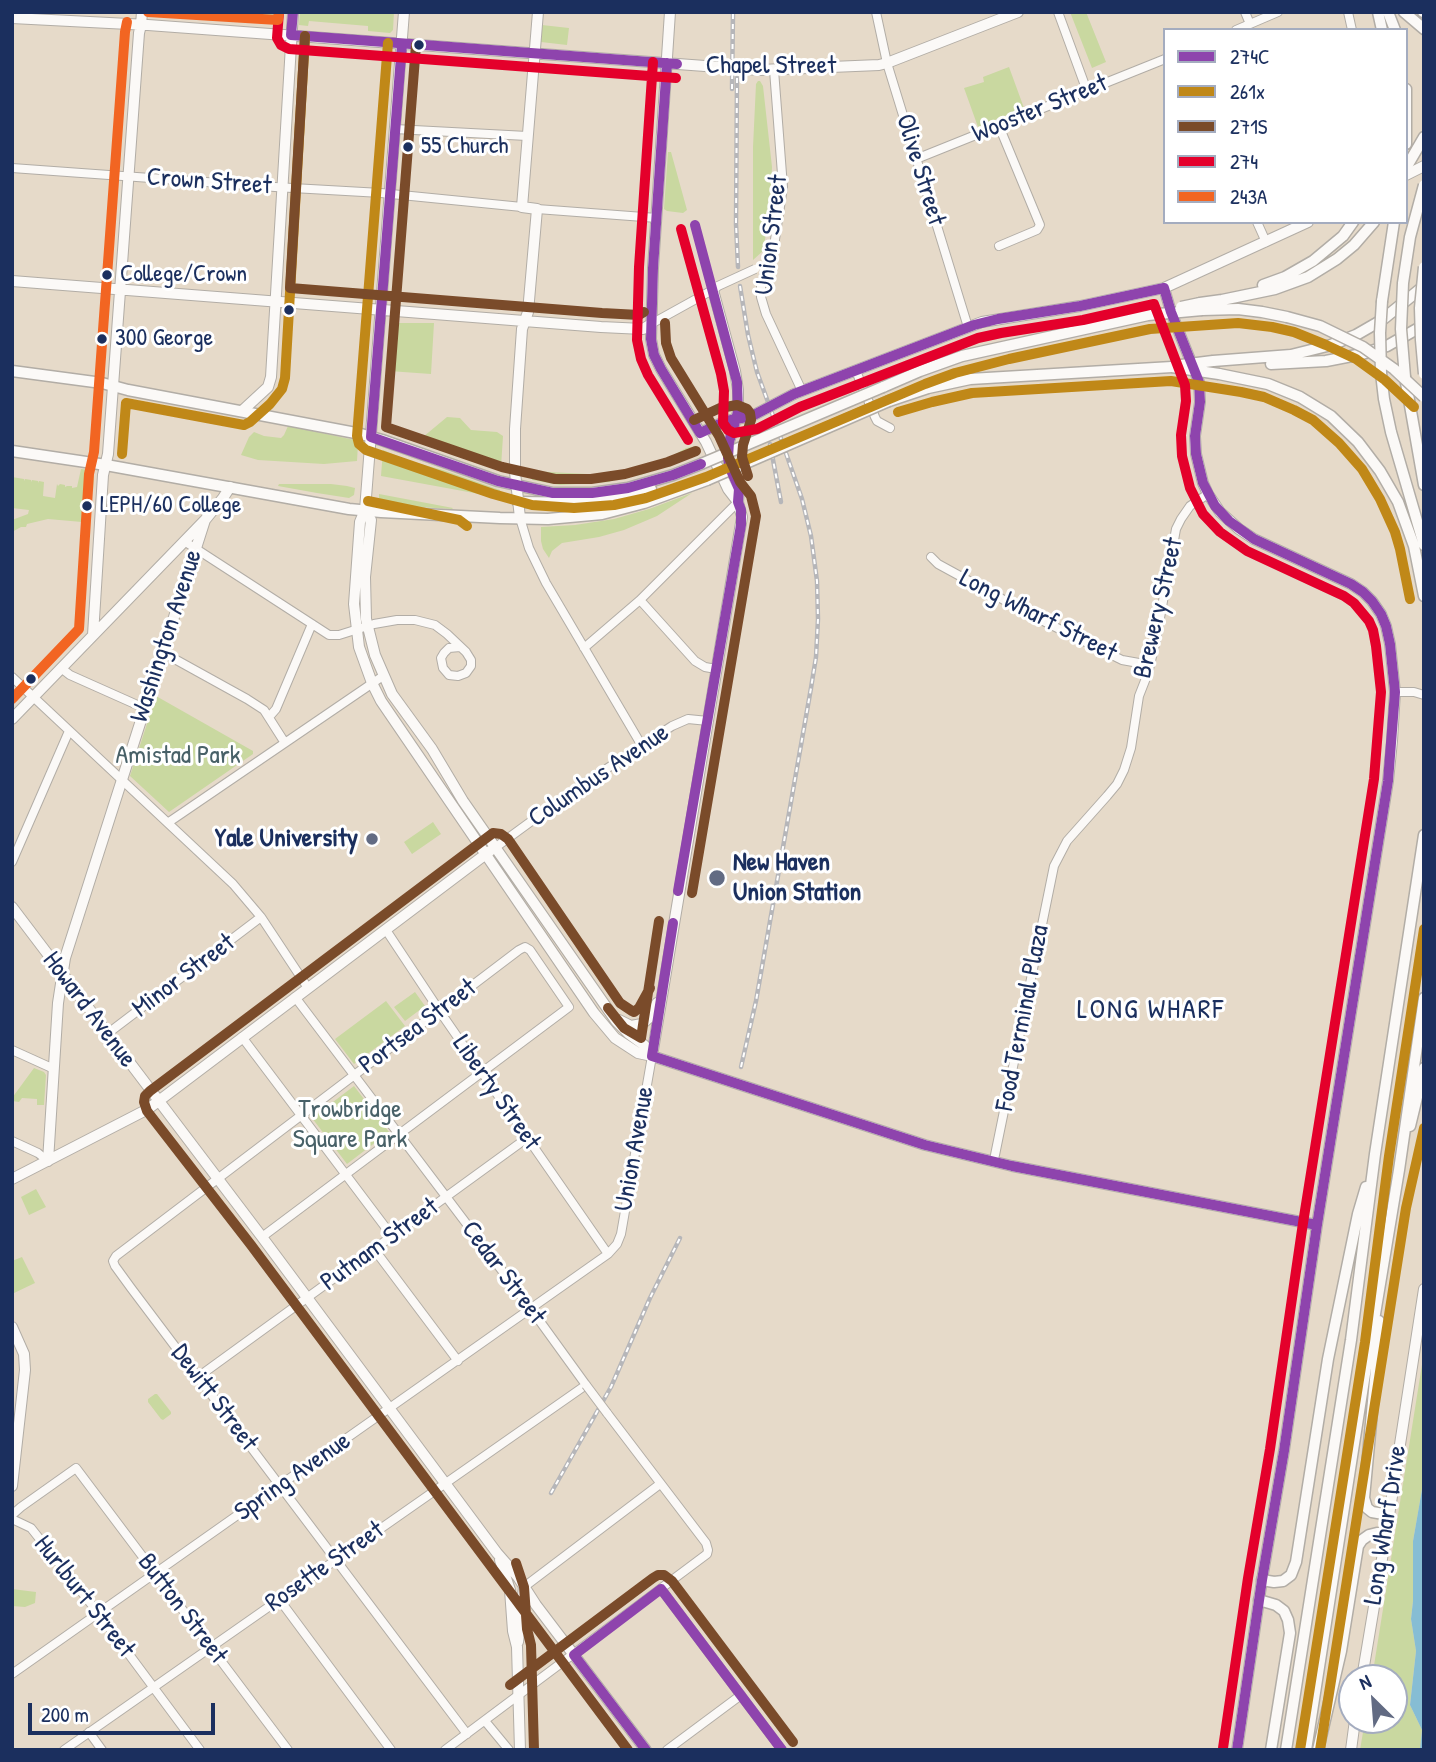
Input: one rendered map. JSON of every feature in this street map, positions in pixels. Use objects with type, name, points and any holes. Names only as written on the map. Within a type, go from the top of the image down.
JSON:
[{"type":"highway","points":[[1405,12],[1424,29]]},
{"type":"highway","points":[[1408,165],[1424,137]]},
{"type":"highway","points":[[1424,185],[1404,271],[1401,329],[1405,377],[1424,485]]},
{"type":"highway","points":[[1201,307],[1220,295],[1285,277],[1313,261],[1336,242],[1351,224]]},
{"type":"highway","points":[[12,371],[113,386],[371,437],[498,481],[553,494],[611,491],[641,485],[701,464],[920,371],[962,356],[1147,315],[1201,307],[1286,285],[1318,272],[1345,253],[1372,224]]},
{"type":"highway","points":[[1394,224],[1382,301],[1381,373],[1391,432],[1424,545]]},
{"type":"highway","points":[[1424,267],[1420,316],[1424,373]]},
{"type":"highway","points":[[1216,367],[1291,355],[1331,345],[1382,320],[1424,286]]},
{"type":"highway","points":[[1201,307],[1262,312],[1320,327],[1363,347],[1394,369],[1424,397]]},
{"type":"highway","points":[[12,451],[365,510],[548,519],[601,514],[632,507],[707,480],[890,401],[937,385],[981,377],[1326,361],[1387,346],[1424,325]]},
{"type":"highway","points":[[1216,367],[1300,397],[1331,416],[1358,442],[1387,482],[1404,517],[1414,546],[1424,596]]},
{"type":"highway","points":[[518,502],[592,503],[616,499],[664,484],[701,464]]},
{"type":"highway","points":[[1286,1750],[1351,1340],[1375,1154],[1424,835]]},
{"type":"highway","points":[[1306,1750],[1424,998]]},
{"type":"highway","points":[[1399,1170],[1424,1068]]},
{"type":"highway","points":[[1262,1580],[1283,1581],[1291,1575],[1296,1562],[1338,1306],[1358,1214],[1375,1154]]},
{"type":"highway","points":[[1379,1294],[1379,1337],[1364,1498],[1367,1508],[1372,1512],[1389,1515]]},
{"type":"highway","points":[[1318,1750],[1340,1651],[1358,1546],[1373,1533],[1386,1535]]},
{"type":"highway","points":[[1259,1600],[1276,1605],[1284,1611],[1290,1633],[1271,1750]]},
{"type":"main road","points":[[93,635],[103,475],[108,454],[142,12]]},
{"type":"main road","points":[[242,411],[268,387],[270,381],[292,12]]},
{"type":"main road","points":[[404,12],[365,510],[360,522],[354,604],[356,629],[372,683],[390,713],[601,1021],[615,1038],[638,1053],[925,1145],[1012,1166],[1317,1225]]},
{"type":"main road","points":[[522,207],[538,12]]},
{"type":"main road","points":[[670,12],[651,324],[652,345],[658,364],[714,457],[728,489],[738,502]]},
{"type":"main road","name":"Chapel Street","points":[[12,18],[774,70],[887,64],[1018,12]]},
{"type":"main road","points":[[1408,174],[1424,166]]},
{"type":"main road","name":"Crown Street","points":[[522,207],[537,209]]},
{"type":"main road","points":[[520,518],[515,472],[516,429],[522,329],[528,312],[537,209]]},
{"type":"main road","points":[[700,433],[723,422],[751,416],[798,393],[968,327],[1164,288],[1304,224]]},
{"type":"main road","points":[[12,281],[643,329],[651,324]]},
{"type":"main road","name":"Union Avenue","points":[[656,1058],[662,994],[741,525],[739,489],[728,458],[729,442],[737,419],[737,382],[715,288]]},
{"type":"main road","points":[[1164,288],[1199,382],[1196,454],[1208,494],[1228,521],[1254,539],[1363,592],[1381,614],[1386,626],[1395,692],[1388,781],[1237,1750]]},
{"type":"main road","points":[[12,719],[205,520],[229,487]]},
{"type":"main road","points":[[365,510],[370,520],[365,577],[368,626],[375,655],[392,694],[610,1013],[619,1025],[656,1058]]},
{"type":"main road","name":"Washington Avenue","points":[[48,1161],[58,1003],[65,958],[205,520]]},
{"type":"main road","points":[[390,713],[397,711],[409,717]]},
{"type":"main road","name":"Columbus Avenue","points":[[12,1179],[148,1110],[496,846]]},
{"type":"main road","name":"Howard Avenue","points":[[12,907],[646,1750]]},
{"type":"main road","points":[[610,1013],[625,1024],[642,1024],[652,1013],[662,994]]},
{"type":"main road","name":"Long Wharf Drive","points":[[1364,1664],[1424,1289]]},
{"type":"main road","points":[[12,1327],[24,1354],[25,1370],[14,1448],[12,1486]]},
{"type":"main road","points":[[497,1553],[510,1590],[517,1647]]},
{"type":"main road","points":[[520,1750],[517,1647],[521,1582]]},
{"type":"street","name":"Olive Street","points":[[876,12],[887,64],[968,327]]},
{"type":"street","points":[[1058,12],[1087,91]]},
{"type":"street","points":[[1245,12],[1250,24]]},
{"type":"street","points":[[1241,28],[1278,12]]},
{"type":"street","name":"Wooster Street","points":[[916,159],[1163,61]]},
{"type":"street","name":"Union Street","points":[[774,70],[783,187],[774,246],[761,285],[761,301],[798,393]]},
{"type":"street","points":[[999,126],[1040,225],[1037,230],[999,246]]},
{"type":"street","points":[[395,129],[527,136]]},
{"type":"street","name":"Crown Street","points":[[12,167],[390,194],[522,207]]},
{"type":"street","name":"Crown Street","points":[[537,209],[657,218]]},
{"type":"street","points":[[1257,224],[1266,242]]},
{"type":"street","points":[[651,324],[715,288],[769,263]]},
{"type":"street","points":[[856,371],[877,421],[891,428]]},
{"type":"street","name":"Brewery Street","points":[[1051,881],[1054,866],[1067,841],[1117,784],[1124,770],[1131,748],[1139,696],[1150,665],[1161,615],[1176,529],[1190,506],[1208,494]]},
{"type":"street","points":[[584,648],[640,600],[738,502]]},
{"type":"street","points":[[520,518],[529,548],[546,583],[642,746]]},
{"type":"street","points":[[184,541],[333,636],[397,620],[415,620],[435,625],[460,647]]},
{"type":"street","name":"Long Wharf Street","points":[[931,557],[938,564],[1006,603],[1128,662],[1150,665]]},
{"type":"street","points":[[640,600],[695,661],[716,669]]},
{"type":"street","points":[[268,717],[276,709],[312,624]]},
{"type":"street","points":[[162,652],[264,710],[285,743]]},
{"type":"street","points":[[61,668],[70,675],[144,708]]},
{"type":"street","points":[[169,822],[383,676]]},
{"type":"street","points":[[12,677],[233,884],[261,917],[308,988]]},
{"type":"street","points":[[1395,692],[1424,695]]},
{"type":"street","name":"Columbus Avenue","points":[[496,846],[672,726],[693,719],[708,721]]},
{"type":"street","points":[[12,862],[69,731]]},
{"type":"street","name":"Food Terminal Plaza","points":[[995,1155],[1051,881]]},
{"type":"street","name":"Minor Street","points":[[107,1034],[261,917]]},
{"type":"street","name":"Liberty Street","points":[[386,930],[608,1254]]},
{"type":"street","name":"Portsea Street","points":[[114,1263],[116,1256],[525,947],[530,950],[569,1007],[481,1072]]},
{"type":"street","name":"Cedar Street","points":[[295,997],[706,1543],[708,1550],[703,1558],[661,1589]]},
{"type":"street","points":[[242,1037],[392,1236]]},
{"type":"street","points":[[12,1049],[54,1069]]},
{"type":"street","name":"Union Avenue","points":[[608,1254],[621,1234],[656,1058]]},
{"type":"street","points":[[262,1237],[481,1072]]},
{"type":"street","name":"Putnam Street","points":[[198,1377],[527,1139]]},
{"type":"street","points":[[12,1141],[38,1153],[48,1161]]},
{"type":"street","points":[[374,1249],[458,1361]]},
{"type":"street","name":"Spring Avenue","points":[[12,1674],[608,1254]]},
{"type":"street","name":"Dewitt Street","points":[[114,1263],[467,1734]]},
{"type":"street","name":"Rosette Street","points":[[64,1750],[585,1385]]},
{"type":"street","name":"Button Street","points":[[12,1517],[21,1507],[76,1468],[288,1750]]},
{"type":"street","points":[[521,1582],[660,1484]]},
{"type":"street","name":"Hurlburt Street","points":[[12,1517],[31,1528],[200,1750]]},
{"type":"street","points":[[445,1750],[661,1589],[782,1750]]},
{"type":"street","points":[[279,1600],[391,1750]]},
{"type":"street","points":[[667,1750],[741,1695]]},
{"type":"street","points":[[485,1721],[509,1750]]},
{"type":"street","points":[[89,1732],[102,1750]]},
{"type":"green space","points":[[152,12],[282,12],[281,24],[191,17],[191,14],[153,15]]},
{"type":"green space","points":[[300,12],[394,12],[393,30],[390,33],[368,31],[368,26],[309,21],[308,26],[299,25]]},
{"type":"green space","points":[[1070,12],[1086,12],[1106,62],[1092,68]]},
{"type":"green space","points":[[542,25],[569,28],[567,45],[541,42]]},
{"type":"green space","points":[[1009,67],[1024,108],[978,127],[964,88],[984,82],[983,77]]},
{"type":"green space","points":[[758,81],[763,86],[772,167],[770,211],[763,251],[753,260],[753,147]]},
{"type":"green space","points":[[668,152],[671,152],[687,210],[683,213],[664,209]]},
{"type":"green space","points":[[393,323],[434,323],[431,374],[389,371]]},
{"type":"green space","points":[[447,417],[460,418],[471,430],[497,432],[503,436],[501,467],[417,442]]},
{"type":"green space","points":[[288,426],[355,440],[358,444],[357,461],[324,464],[258,460],[241,455],[254,432],[281,438]]},
{"type":"green space","points":[[696,446],[700,451],[641,475],[611,479],[610,482],[560,485],[532,480],[531,471],[625,476],[651,468],[686,448]]},
{"type":"green space","points":[[383,450],[500,490],[501,498],[381,476]]},
{"type":"green space","points":[[81,469],[90,470],[94,476],[93,491],[86,491],[84,517],[89,518],[87,552],[81,545],[82,522],[48,519],[27,524],[26,527],[12,532],[12,520],[28,514],[29,510],[12,508],[12,477],[44,482],[43,496],[55,498],[57,484],[77,487]]},
{"type":"green space","points":[[331,484],[355,488],[354,495],[349,498],[278,486]]},
{"type":"green space","points":[[692,493],[657,516],[624,530],[562,543],[552,551],[549,558],[543,549],[541,527],[614,519]]},
{"type":"green space","points":[[379,494],[453,508],[404,506],[381,501]]},
{"type":"green space","name":"Amistad Park","points":[[156,696],[253,751],[253,754],[169,812],[130,776]]},
{"type":"green space","points":[[433,822],[441,834],[412,854],[404,842]]},
{"type":"green space","points":[[415,992],[425,1006],[405,1021],[394,1007]]},
{"type":"green space","points":[[386,1001],[405,1026],[354,1064],[335,1039]]},
{"type":"green space","points":[[34,1068],[46,1075],[44,1105],[37,1105],[37,1099],[22,1098],[19,1102],[12,1101],[12,1098]]},
{"type":"green space","name":"Trowbridge Square Park","points":[[354,1086],[389,1132],[347,1164],[312,1118]]},
{"type":"green space","points":[[36,1189],[46,1207],[29,1215],[21,1197]]},
{"type":"green space","points":[[22,1257],[35,1283],[12,1294],[12,1261]]},
{"type":"green space","points":[[1424,1352],[1424,1478],[1413,1541],[1411,1619],[1416,1651],[1410,1705],[1422,1730],[1420,1750],[1360,1750],[1363,1734],[1408,1734],[1408,1664],[1374,1664]]},
{"type":"green space","points":[[155,1394],[171,1412],[163,1420],[148,1402]]},
{"type":"green space","points":[[12,1589],[36,1592],[35,1603],[25,1607],[12,1606]]},
{"type":"water","points":[[1424,1478],[1424,1750],[1420,1750],[1422,1730],[1410,1705],[1416,1651],[1411,1619],[1413,1541]]},
{"type":"railway","points":[[732,89],[733,12]]},
{"type":"railway","points":[[737,78],[738,267]]},
{"type":"railway","points":[[740,286],[757,372],[776,424]]},
{"type":"railway","points":[[741,1067],[756,1001],[811,688],[818,619],[817,581],[811,536],[802,499],[773,416]]},
{"type":"railway","points":[[770,444],[781,502]]},
{"type":"railway","points":[[551,1493],[611,1387],[680,1238]]},
{"type":"transit line","name":"243A","points":[[148,12],[278,20],[279,12]]},
{"type":"transit line","name":"274","points":[[279,12],[277,38],[281,45],[289,49],[676,78]]},
{"type":"transit line","name":"274C","points":[[293,12],[291,35],[677,64]]},
{"type":"transit line","name":"243A","points":[[12,699],[79,629],[89,474],[94,452],[127,22]]},
{"type":"transit line","name":"261x","points":[[122,454],[126,403],[244,425],[270,404],[282,389],[285,378],[305,36]]},
{"type":"transit line","name":"271S","points":[[305,36],[290,288],[602,313],[639,315],[644,312]]},
{"type":"transit line","name":"261x","points":[[388,43],[357,436],[359,444],[366,450],[532,505],[574,508],[614,505],[646,498],[706,477],[955,373],[1150,329],[1238,323],[1294,332],[1356,359],[1385,380],[1414,407]]},
{"type":"transit line","name":"274C","points":[[402,44],[371,437],[498,481],[553,493],[592,493],[628,488],[701,464]]},
{"type":"transit line","name":"271S","points":[[416,45],[386,427],[502,467],[555,479],[591,479],[625,474],[696,451]]},
{"type":"transit line","name":"274","points":[[653,62],[639,267],[637,340],[648,375],[688,440]]},
{"type":"transit line","name":"274C","points":[[667,63],[653,268],[651,339],[654,355],[661,369],[700,433],[726,421],[752,416],[794,394],[974,325],[1164,288],[1199,382],[1196,454],[1203,483],[1215,506],[1229,521],[1254,539],[1363,592],[1381,614],[1386,626],[1395,692],[1388,781],[1237,1750]]},
{"type":"transit line","name":"274C","points":[[678,891],[741,525],[739,489],[728,458],[729,442],[738,412],[737,382],[695,225]]},
{"type":"transit line","name":"274","points":[[681,229],[721,374],[724,391],[723,423],[734,433],[757,429],[800,407],[978,338],[1083,320],[1154,304],[1185,385],[1182,456],[1190,488],[1203,514],[1220,532],[1247,551],[1344,596],[1354,603],[1373,630],[1381,692],[1374,779],[1223,1748]]},
{"type":"transit line","name":"271S","points":[[665,323],[666,343],[671,358],[719,436],[740,482],[751,496],[756,516],[692,893]]},
{"type":"transit line","name":"261x","points":[[898,412],[972,393],[1171,381],[1264,397],[1313,420],[1339,443],[1362,469],[1395,532],[1410,599]]},
{"type":"transit line","name":"271S","points":[[694,420],[720,408],[737,405],[747,409],[751,420],[742,457],[748,476]]},
{"type":"transit line","name":"261x","points":[[368,501],[459,520],[467,526]]},
{"type":"transit line","name":"271S","points":[[628,1750],[251,1245],[147,1111],[144,1102],[150,1091],[493,833],[508,839],[620,1003],[634,1012],[650,988]]},
{"type":"transit line","name":"271S","points":[[608,1008],[624,1028],[641,1038],[659,921]]},
{"type":"transit line","name":"274C","points":[[673,923],[652,1056],[925,1145],[1012,1166],[1317,1225]]},
{"type":"transit line","name":"261x","points":[[1300,1750],[1365,1342],[1389,1156],[1424,929]]},
{"type":"transit line","name":"261x","points":[[1320,1750],[1406,1208],[1424,1128]]},
{"type":"transit line","name":"271S","points":[[516,1563],[524,1587],[531,1645],[534,1750]]},
{"type":"transit line","name":"271S","points":[[510,1685],[653,1578],[664,1575],[672,1581],[793,1742]]},
{"type":"transit line","name":"274C","points":[[646,1750],[574,1655],[661,1589],[782,1750]]},
{"type":"place","name":"55 Church","points":[[408,147]]},
{"type":"place","name":"College/Crown","points":[[107,275]]},
{"type":"place","name":"300 George","points":[[102,339]]},
{"type":"place","name":"LEPH/60 College","points":[[87,506]]},
{"type":"place","name":"Yale University","points":[[372,839]]},
{"type":"place","name":"New Haven Union Station","points":[[717,878]]},
{"type":"district","name":"LONG WHARF","points":[[1151,1011]]}]
